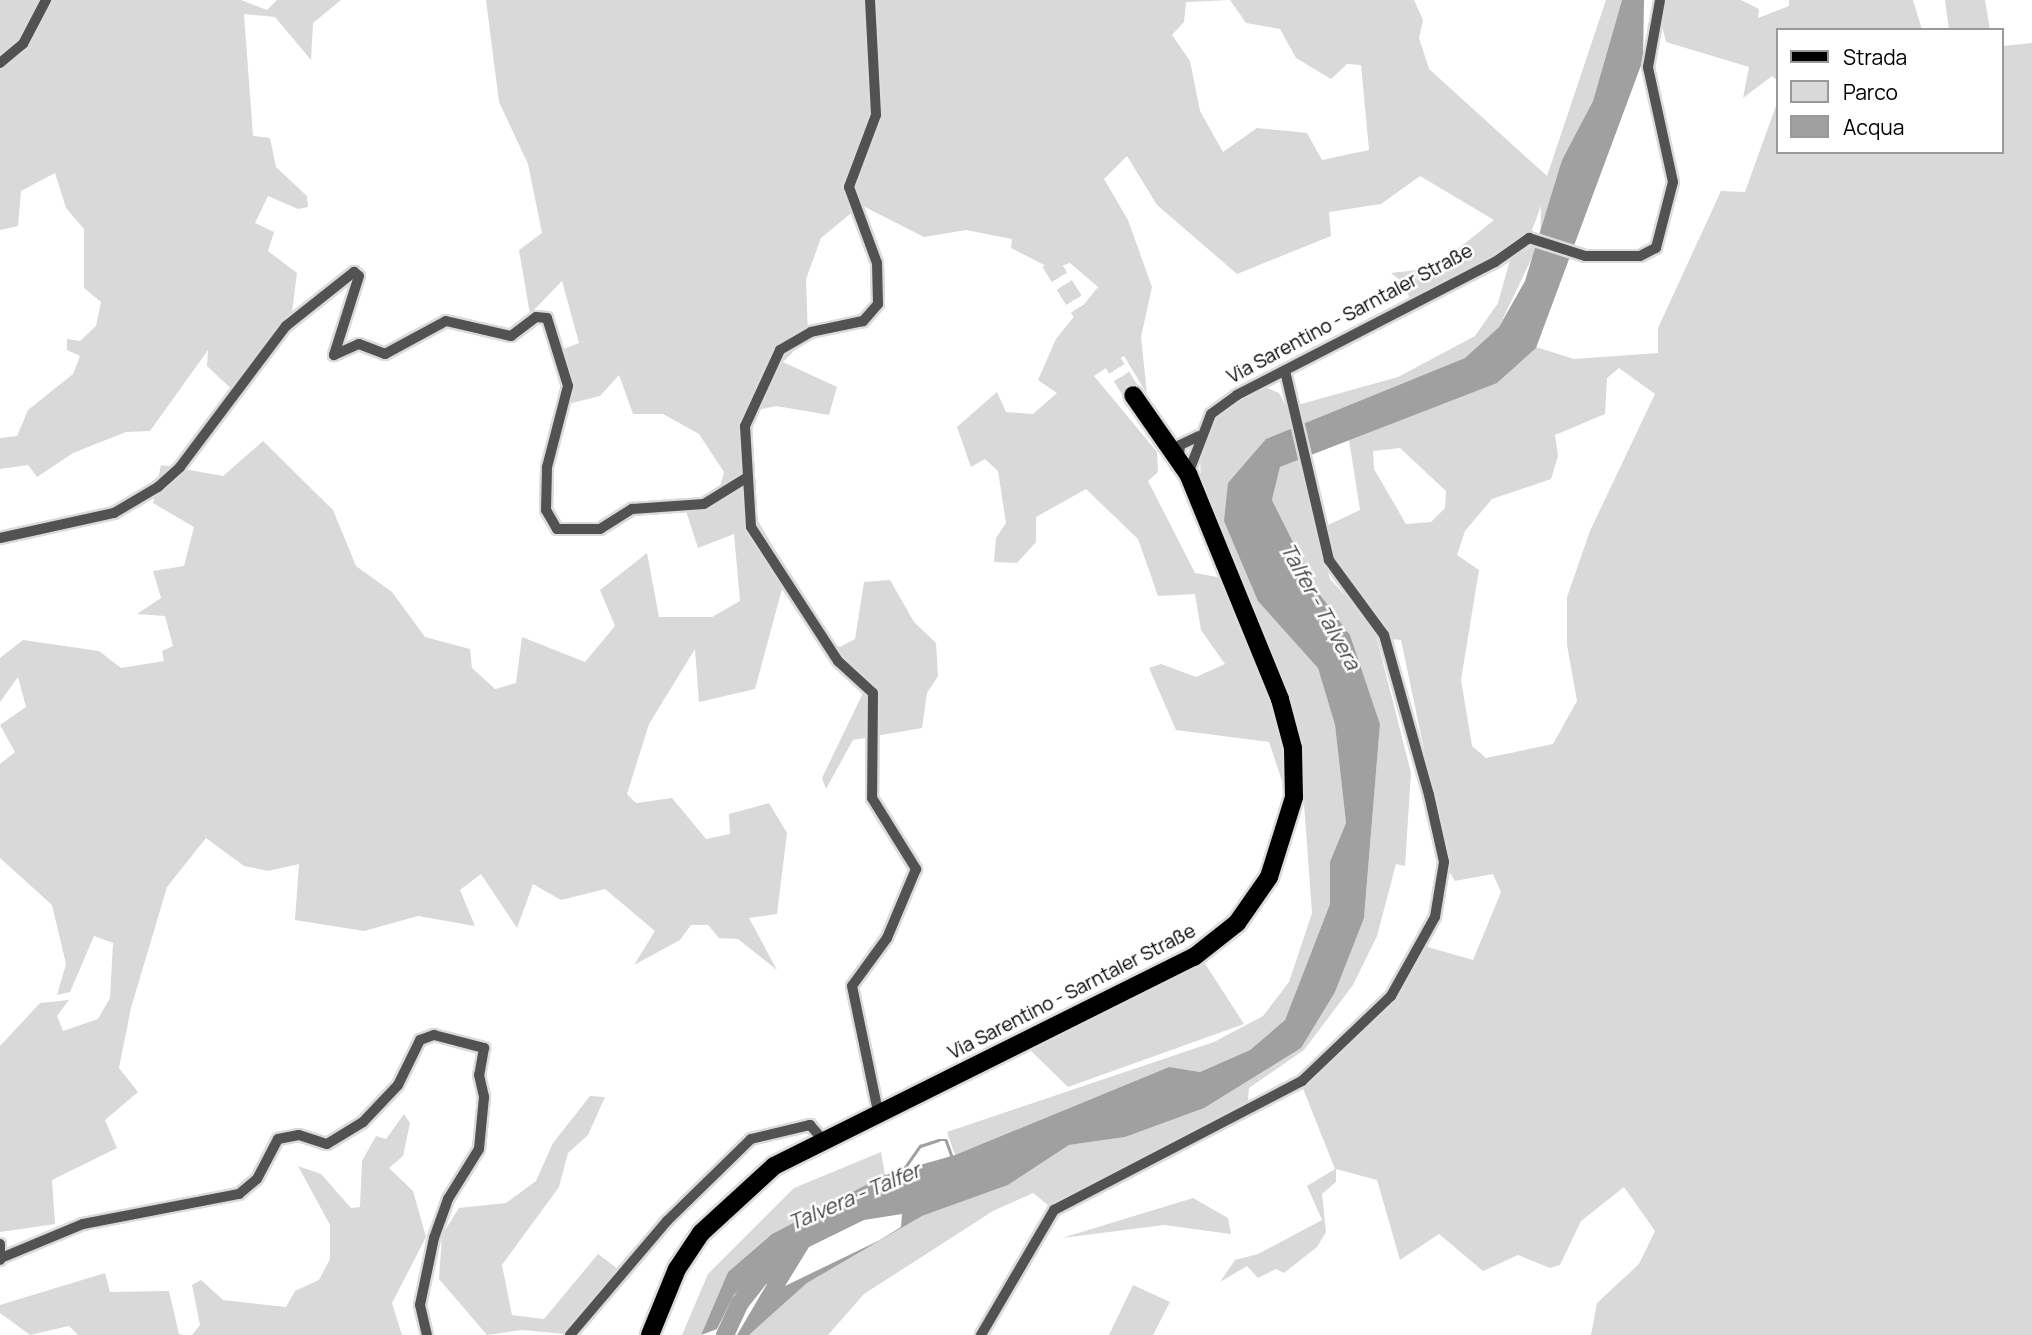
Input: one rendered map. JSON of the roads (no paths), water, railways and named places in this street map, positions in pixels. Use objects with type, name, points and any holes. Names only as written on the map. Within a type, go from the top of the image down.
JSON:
[{"type":"main road","name":"Via Sarentino - Sarntaler Straße","points":[[650,1335],[677,1269],[701,1233],[737,1194],[822,1139],[1194,957],[1237,923],[1269,877],[1293,815],[1293,748],[1280,699],[1178,448],[1133,395]]},
{"type":"street","points":[[0,64],[23,44],[46,0]]},
{"type":"street","points":[[870,0],[876,115],[849,187],[877,263],[878,304],[863,321],[811,332],[772,359],[745,426],[749,521],[783,583],[838,661],[873,693],[872,798],[916,869],[887,937],[868,956],[852,991],[878,1111]]},
{"type":"street","name":"Via Sarentino - Sarntaler Straße","points":[[1178,448],[1199,436],[1211,414],[1285,371],[1495,262],[1531,238],[1574,254],[1640,256],[1656,248],[1662,234],[1672,171],[1648,67],[1660,0]]},
{"type":"street","points":[[0,538],[114,513],[158,488],[188,457],[286,326],[354,272],[359,276],[334,355],[359,344],[385,354],[446,321],[511,336],[536,317],[547,318],[568,386],[547,467],[546,510],[557,530],[600,529],[632,509],[704,504],[746,478]]},
{"type":"street","points":[[981,1335],[1059,1207],[1302,1081],[1391,996],[1435,916],[1444,862],[1384,635],[1335,576],[1291,410],[1285,371]]},
{"type":"street","points":[[0,1244],[1,1259],[83,1224],[239,1194],[257,1179],[278,1139],[299,1135],[327,1144],[363,1122],[398,1085],[420,1040],[434,1035],[484,1048],[478,1075],[484,1097],[479,1149],[448,1199],[434,1238],[420,1305],[427,1335]]},
{"type":"street","points":[[570,1335],[667,1221],[751,1139],[810,1125],[822,1139]]},
{"type":"water","name":"Talfer - Talvera","points":[[1622,0],[1644,0],[1643,60],[1536,348],[1497,383],[1280,467],[1272,500],[1318,592],[1350,635],[1380,724],[1364,918],[1335,992],[1301,1048],[1204,1108],[1125,1137],[1069,1145],[1008,1185],[922,1216],[807,1283],[749,1335],[737,1335],[767,1284],[753,1279],[734,1295],[717,1329],[701,1335],[728,1272],[772,1234],[885,1175],[955,1155],[1169,1067],[1200,1072],[1250,1050],[1285,1020],[1330,904],[1330,862],[1346,823],[1335,725],[1318,668],[1258,601],[1224,521],[1228,483],[1266,439],[1465,358],[1499,327],[1525,281],[1562,160],[1593,101]],"holes":[[[902,1214],[901,1227],[880,1240],[785,1286],[809,1247],[864,1220]]]},
{"type":"waterway","points":[[901,1173],[920,1146],[938,1140],[946,1140],[953,1159]]},
{"type":"waterway","name":"Talvera - Talfer","points":[[725,1335],[740,1303],[773,1261]]},
{"type":"tunnel","points":[[984,0],[992,82],[1019,194],[1050,262],[1133,395]]}]
